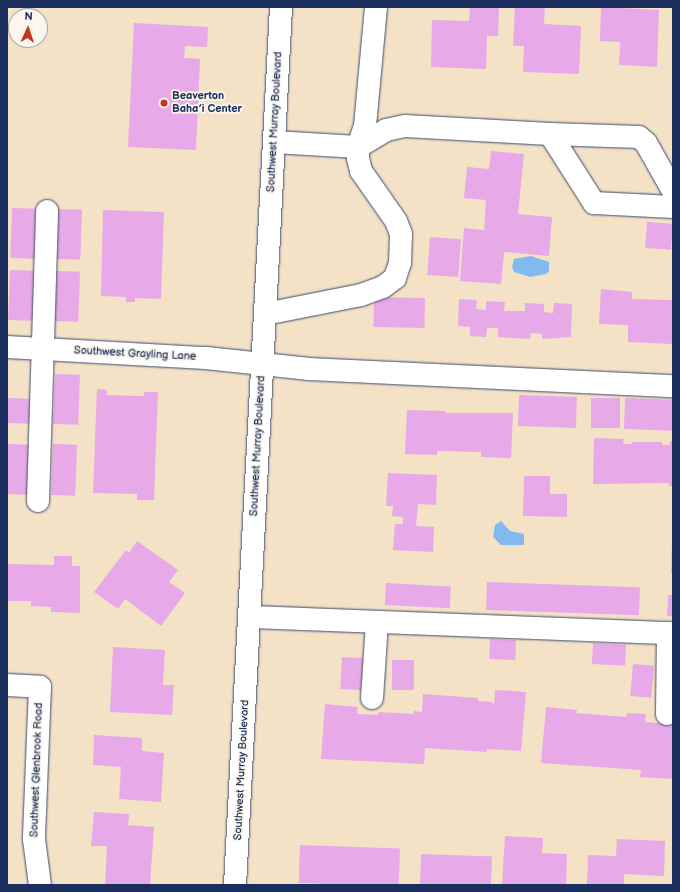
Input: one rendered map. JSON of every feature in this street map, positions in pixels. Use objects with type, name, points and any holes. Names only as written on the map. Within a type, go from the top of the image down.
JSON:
[{"type":"main road","name":"Southwest Murray Boulevard","points":[[235,885],[281,7]]},
{"type":"main road","points":[[265,314],[362,294],[382,287],[395,278],[400,263],[401,234],[388,206],[361,171],[358,147],[365,126],[376,7]]},
{"type":"main road","points":[[274,142],[358,147],[386,130],[405,126],[639,137],[646,143],[673,191]]},
{"type":"main road","points":[[550,134],[594,204],[673,207]]},
{"type":"main road","points":[[38,501],[47,211]]},
{"type":"main road","name":"Southwest Grayling Lane","points":[[7,347],[206,358],[309,369],[673,386]]},
{"type":"main road","points":[[250,617],[671,633],[667,714]]},
{"type":"main road","points":[[372,698],[377,622]]},
{"type":"main road","name":"Southwest Glenbrook Road","points":[[7,685],[40,687],[34,839],[40,885]]},
{"type":"water","points":[[531,256],[549,262],[549,271],[546,274],[530,277],[514,272],[512,267],[514,259]]},
{"type":"water","points":[[501,521],[510,531],[524,534],[524,545],[501,545],[493,537],[495,525]]},
{"type":"building","points":[[470,7],[499,7],[498,36],[487,36],[486,69],[431,67],[432,20],[469,21]]},
{"type":"building","points":[[515,7],[545,7],[544,24],[581,26],[579,74],[523,72],[524,46],[513,46]]},
{"type":"building","points":[[601,7],[659,10],[657,67],[619,65],[620,42],[600,41]]},
{"type":"building","name":"Beaverton Baha’i Center","points":[[134,23],[208,27],[207,47],[185,46],[184,58],[200,59],[196,150],[128,147]]},
{"type":"building","points":[[491,151],[524,154],[518,214],[552,217],[549,256],[504,252],[501,284],[460,281],[464,228],[484,230],[486,200],[464,198],[467,167],[489,169]]},
{"type":"building","points":[[12,208],[37,209],[35,259],[10,258]]},
{"type":"building","points":[[58,209],[82,210],[80,260],[56,259]]},
{"type":"building","points":[[103,210],[164,212],[161,299],[135,298],[135,302],[126,302],[126,297],[101,296]]},
{"type":"building","points":[[647,222],[673,224],[671,250],[645,248]]},
{"type":"building","points":[[430,237],[461,239],[458,277],[427,275]]},
{"type":"building","points":[[10,270],[35,271],[33,321],[8,320]]},
{"type":"building","points":[[56,271],[80,272],[78,322],[54,321]]},
{"type":"building","points":[[601,289],[632,292],[632,299],[673,300],[673,344],[628,342],[628,325],[599,324]]},
{"type":"building","points":[[374,297],[425,298],[424,328],[373,327]]},
{"type":"building","points":[[459,299],[477,300],[476,309],[486,310],[486,301],[505,302],[504,311],[525,311],[525,303],[544,304],[544,312],[553,313],[554,303],[572,304],[571,337],[542,339],[542,334],[531,333],[530,339],[498,337],[498,328],[487,328],[486,337],[470,336],[470,327],[458,326]]},
{"type":"building","points":[[55,374],[80,375],[78,425],[53,424]]},
{"type":"building","points":[[97,389],[107,390],[107,395],[144,396],[144,392],[158,392],[154,500],[137,500],[137,494],[93,493]]},
{"type":"building","points":[[519,395],[577,397],[576,428],[518,426]]},
{"type":"building","points":[[8,398],[33,399],[32,424],[7,423]]},
{"type":"building","points":[[591,398],[620,398],[620,428],[591,428]]},
{"type":"building","points":[[625,398],[673,400],[672,431],[624,429]]},
{"type":"building","points":[[407,410],[446,411],[446,413],[513,413],[511,458],[481,457],[481,452],[437,451],[437,455],[405,454]]},
{"type":"building","points":[[594,438],[624,439],[623,444],[632,444],[632,442],[662,442],[662,445],[670,445],[670,441],[673,441],[673,486],[669,486],[669,483],[593,484]]},
{"type":"building","points":[[7,444],[32,445],[30,495],[7,494]]},
{"type":"building","points":[[53,444],[77,445],[75,496],[51,495]]},
{"type":"building","points":[[388,473],[437,475],[436,505],[418,504],[416,526],[434,527],[433,552],[393,550],[395,524],[403,524],[403,517],[392,516],[393,506],[386,506]]},
{"type":"building","points":[[524,476],[550,476],[550,494],[567,494],[567,517],[523,516]]},
{"type":"building","points":[[137,541],[178,570],[169,582],[185,593],[161,626],[125,599],[118,609],[94,592],[126,550],[129,553]]},
{"type":"building","points":[[672,541],[673,573],[671,573]]},
{"type":"building","points":[[54,556],[72,556],[72,566],[80,566],[80,613],[51,612],[51,607],[31,606],[31,601],[7,601],[7,564],[54,565]]},
{"type":"building","points":[[487,582],[640,587],[639,615],[486,610]]},
{"type":"building","points":[[386,583],[451,586],[450,608],[385,605]]},
{"type":"building","points":[[668,595],[673,595],[673,616],[667,616]]},
{"type":"building","points":[[490,639],[516,640],[515,660],[489,659]]},
{"type":"building","points":[[593,643],[626,645],[625,666],[592,664]]},
{"type":"building","points":[[113,647],[165,650],[163,685],[174,685],[172,715],[110,712]]},
{"type":"building","points":[[342,657],[363,658],[361,690],[340,689]]},
{"type":"building","points":[[392,660],[414,660],[414,690],[392,690]]},
{"type":"building","points":[[633,664],[654,666],[651,698],[630,696]]},
{"type":"building","points":[[495,690],[526,692],[521,751],[487,749],[487,752],[425,748],[424,764],[321,759],[325,704],[358,707],[357,714],[378,715],[379,712],[414,714],[414,711],[422,712],[423,694],[478,698],[478,701],[492,702],[494,706]]},
{"type":"building","points":[[546,707],[577,710],[576,713],[626,717],[627,713],[646,714],[645,722],[673,724],[673,779],[640,777],[641,770],[541,763]]},
{"type":"building","points":[[94,735],[142,738],[142,751],[164,753],[161,802],[119,799],[121,767],[93,765]]},
{"type":"building","points":[[94,812],[129,814],[128,825],[154,827],[150,885],[105,885],[107,846],[91,846]]},
{"type":"building","points":[[505,836],[543,838],[542,853],[567,854],[566,885],[502,885]]},
{"type":"building","points":[[617,839],[665,841],[664,876],[624,874],[624,885],[587,885],[588,855],[616,856]]},
{"type":"building","points":[[300,845],[400,848],[399,885],[299,883]]},
{"type":"building","points":[[421,854],[492,856],[491,885],[420,885]]},
{"type":"place","name":"Beaverton Baha’i Center","points":[[164,103]]}]
